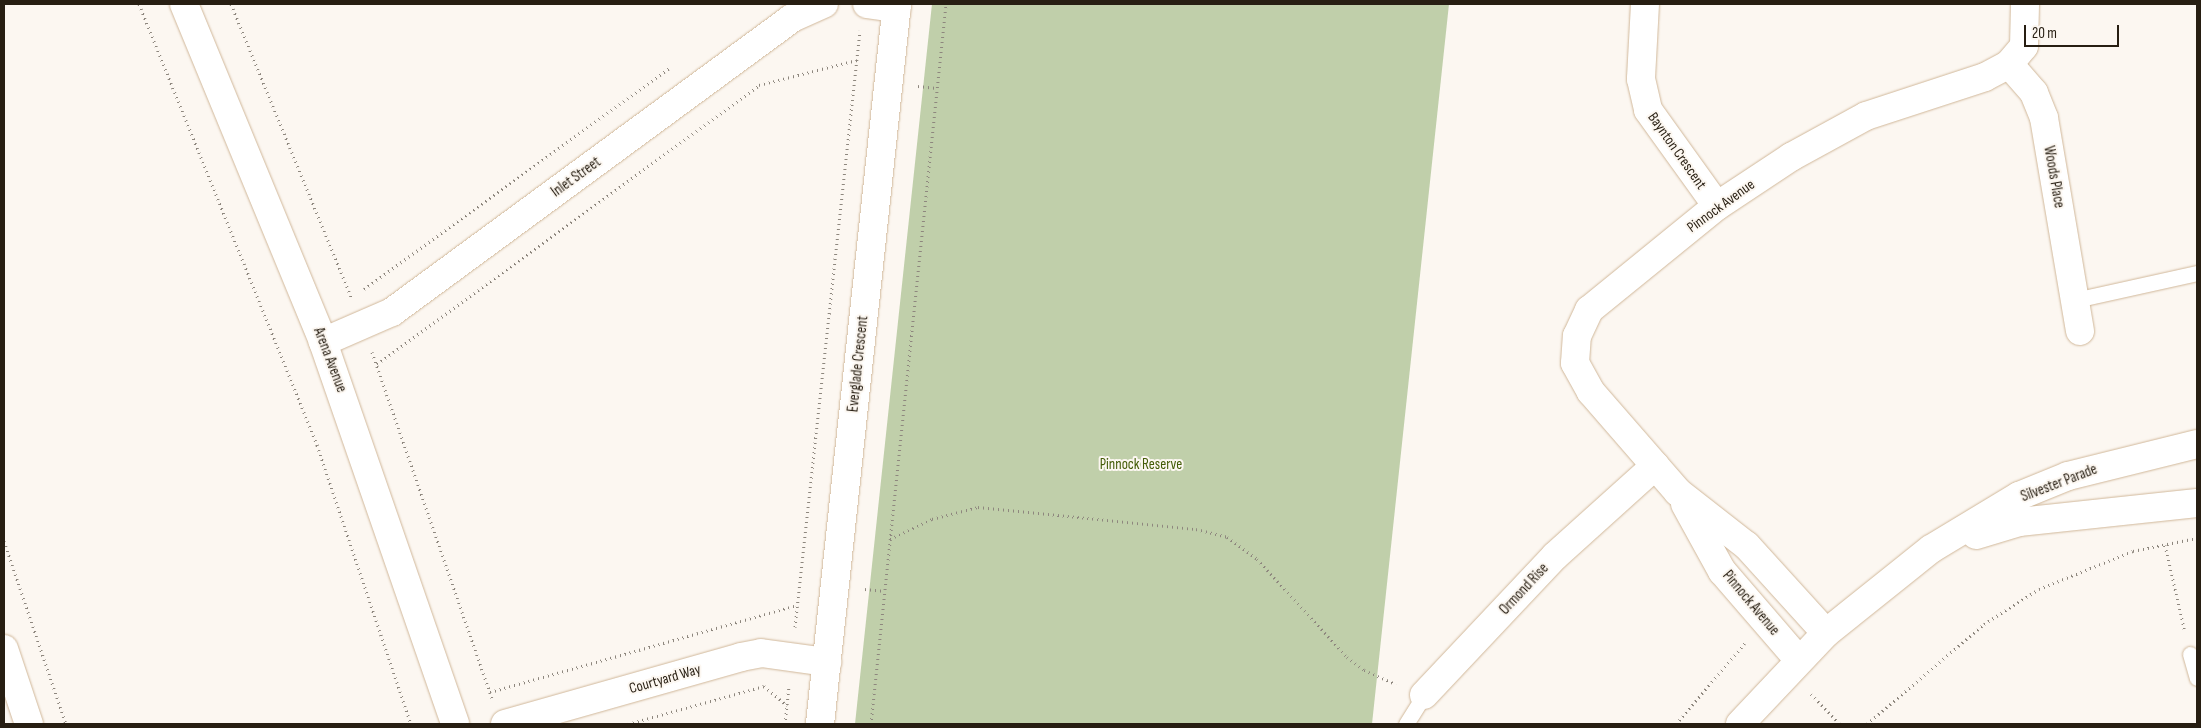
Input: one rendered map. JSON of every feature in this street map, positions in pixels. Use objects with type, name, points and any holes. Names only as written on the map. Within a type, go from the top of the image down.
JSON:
[{"type":"street","name":"Arena Avenue","points":[[184,4],[323,342],[456,724]]},
{"type":"street","name":"Inlet Street","points":[[323,342],[363,327],[392,312],[792,18],[824,4]]},
{"type":"street","name":"Baynton Crescent","points":[[1645,4],[1641,79],[1648,110],[1717,206]]},
{"type":"street","name":"Pinnock Avenue","points":[[1826,633],[1747,546],[1678,492],[1591,392],[1575,363],[1577,336],[1589,310],[1717,206],[1791,157],[1866,116],[1985,77],[2009,64],[2024,46],[2026,4]]},
{"type":"street","points":[[864,13],[897,6]]},
{"type":"street","name":"Everglade Crescent","points":[[820,724],[897,6]]},
{"type":"street","name":"Woods Place","points":[[2009,64],[2034,94],[2044,118],[2080,331]]},
{"type":"street","name":"Silvester Parade","points":[[1740,724],[1793,664],[1826,633],[1931,549],[2019,496],[2068,476],[2197,444]]},
{"type":"street","name":"Ormond Rise","points":[[1424,695],[1555,556],[1655,466]]},
{"type":"street","name":"Pinnock Avenue","points":[[1678,492],[1722,571],[1766,622],[1793,664]]},
{"type":"street","name":"Silvester Parade","points":[[1931,549],[2019,522],[2197,502]]},
{"type":"street","points":[[4,649],[29,724]]},
{"type":"street","name":"Courtyard Way","points":[[500,716],[741,657],[792,656],[827,662]]},
{"type":"lane","points":[[2075,300],[2197,272]]},
{"type":"lane","points":[[2190,654],[2197,678]]},
{"type":"lane","name":"Ormond Rise","points":[[1406,724],[1424,695]]},
{"type":"path","points":[[139,4],[313,436],[411,724]]},
{"type":"path","points":[[231,4],[352,298],[377,364],[490,692],[500,716]]},
{"type":"path","points":[[871,724],[946,4]]},
{"type":"path","points":[[785,724],[857,60],[864,13]]},
{"type":"path","points":[[377,364],[759,85],[857,60]]},
{"type":"path","points":[[352,298],[678,62]]},
{"type":"path","points":[[890,540],[932,518],[978,507],[1196,529],[1227,537],[1257,559],[1347,657],[1364,670],[1424,695]]},
{"type":"path","points":[[1867,724],[1984,624],[2039,589],[2133,551],[2197,538]]},
{"type":"path","points":[[4,541],[66,724]]},
{"type":"path","points":[[2165,545],[2190,654]]},
{"type":"path","points":[[490,692],[798,605]]},
{"type":"path","points":[[1676,724],[1766,622]]},
{"type":"path","points":[[1793,664],[1840,724]]},
{"type":"path","points":[[628,724],[764,686],[787,705]]},
{"type":"green space","name":"Pinnock Reserve","points":[[932,4],[1449,4],[1372,724],[855,724]]}]
